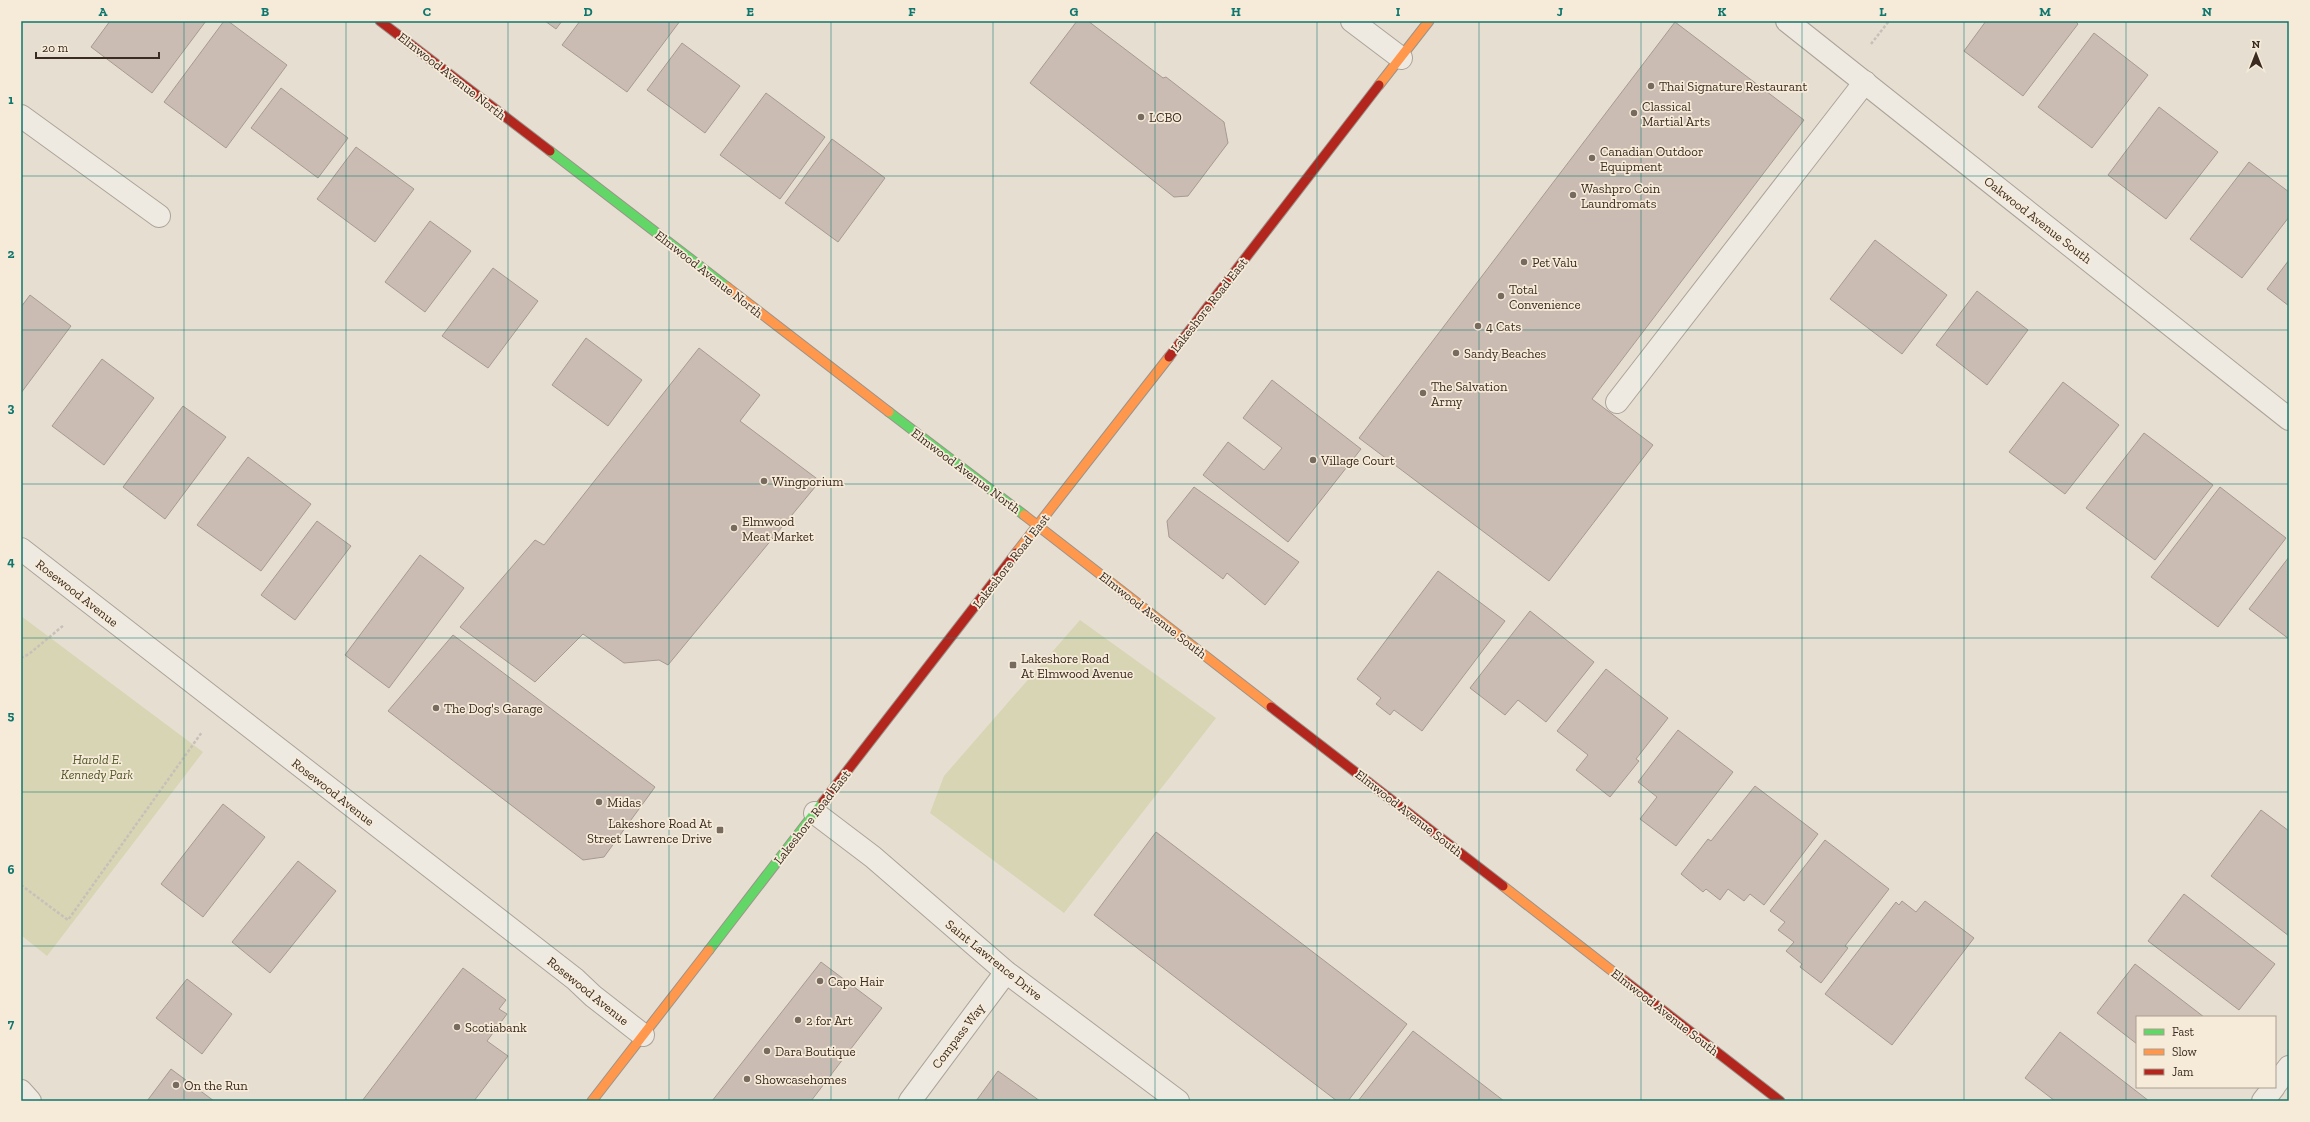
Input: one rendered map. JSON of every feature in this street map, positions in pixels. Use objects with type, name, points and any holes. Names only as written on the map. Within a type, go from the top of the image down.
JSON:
[{"type":"street","name":"Elmwood Avenue North","points":[[380,21],[1038,526]]},
{"type":"street","points":[[1352,21],[1401,58]]},
{"type":"street","name":"Lakeshore Road East","points":[[592,1101],[1429,21]]},
{"type":"street","name":"Oakwood Avenue South","points":[[1787,21],[1866,82],[2289,419]]},
{"type":"street","points":[[1617,402],[1866,82]]},
{"type":"street","points":[[21,116],[159,216]]},
{"type":"street","name":"Elmwood Avenue South","points":[[1038,526],[1780,1101]]},
{"type":"street","name":"Rosewood Avenue","points":[[21,549],[220,705],[575,979],[593,996],[643,1035]]},
{"type":"street","name":"Saint Lawrence Drive","points":[[815,813],[873,857],[1006,972],[1178,1101]]},
{"type":"street","name":"Compass Way","points":[[910,1101],[1006,972]]},
{"type":"street","points":[[2276,1083],[2289,1067]]},
{"type":"street","points":[[2263,1101],[2273,1088]]},
{"type":"street","points":[[21,1091],[30,1101]]},
{"type":"path","points":[[21,658],[29,654],[90,603]]},
{"type":"path","points":[[21,885],[68,920],[220,705]]},
{"type":"green space","name":"Harold E. Kennedy Park","points":[[21,616],[203,752],[47,956],[21,935]]},
{"type":"green space","points":[[1080,620],[1216,718],[1064,913],[930,813],[944,776]]},
{"type":"building","points":[[110,21],[206,21],[152,93],[91,47]]},
{"type":"building","points":[[224,21],[228,21],[287,65],[226,148],[164,102]]},
{"type":"building","points":[[545,21],[562,21],[556,29]]},
{"type":"building","points":[[580,21],[680,21],[627,92],[562,45]]},
{"type":"building","points":[[1077,21],[1088,21],[1163,78],[1166,77],[1224,122],[1228,143],[1188,196],[1174,197],[1030,83]]},
{"type":"building","points":[[1986,21],[2075,21],[2078,24],[2023,96],[1964,51]]},
{"type":"building","points":[[1675,22],[1804,120],[1592,399],[1653,445],[1549,581],[1359,438]]},
{"type":"building","points":[[2094,33],[2148,75],[2092,148],[2038,107]]},
{"type":"building","points":[[682,43],[740,86],[705,133],[647,90]]},
{"type":"building","points":[[281,88],[348,138],[318,178],[251,128]]},
{"type":"building","points":[[766,93],[825,137],[780,199],[720,155]]},
{"type":"building","points":[[2159,107],[2218,152],[2166,219],[2108,175]]},
{"type":"building","points":[[832,139],[885,178],[838,242],[785,203]]},
{"type":"building","points":[[356,147],[414,189],[375,242],[317,199]]},
{"type":"building","points":[[2249,162],[2289,192],[2289,217],[2242,278],[2190,239]]},
{"type":"building","points":[[430,221],[471,251],[425,312],[385,282]]},
{"type":"building","points":[[1875,240],[1947,295],[1902,354],[1830,299]]},
{"type":"building","points":[[2289,260],[2289,306],[2267,289]]},
{"type":"building","points":[[493,268],[538,301],[488,368],[442,336]]},
{"type":"building","points":[[1977,291],[2028,330],[1987,385],[1936,345]]},
{"type":"building","points":[[30,295],[71,326],[21,393],[21,307]]},
{"type":"building","points":[[586,338],[642,380],[608,426],[552,385]]},
{"type":"building","points":[[699,348],[760,395],[740,421],[820,481],[668,665],[659,660],[624,663],[583,634],[535,682],[460,627],[535,540],[544,545]]},
{"type":"building","points":[[102,359],[154,398],[104,465],[52,426]]},
{"type":"building","name":"Village Court","points":[[1272,380],[1361,449],[1288,542],[1203,475],[1228,442],[1264,470],[1282,448],[1243,418]]},
{"type":"building","points":[[2063,382],[2119,425],[2065,494],[2009,452]]},
{"type":"building","points":[[183,406],[226,437],[165,519],[123,487]]},
{"type":"building","points":[[2144,433],[2213,485],[2155,560],[2086,508]]},
{"type":"building","points":[[248,457],[311,504],[261,571],[197,525]]},
{"type":"building","points":[[1194,487],[1299,562],[1265,605],[1227,573],[1223,579],[1169,537],[1167,521]]},
{"type":"building","points":[[2220,487],[2286,538],[2218,627],[2151,577]]},
{"type":"building","points":[[317,521],[351,546],[295,620],[261,595]]},
{"type":"building","points":[[420,555],[464,588],[389,688],[345,655]]},
{"type":"building","points":[[2289,557],[2289,639],[2249,609]]},
{"type":"building","points":[[1438,571],[1505,621],[1422,731],[1394,710],[1390,715],[1376,704],[1381,698],[1357,679]]},
{"type":"building","points":[[1530,611],[1594,662],[1546,722],[1518,700],[1505,715],[1470,688]]},
{"type":"building","points":[[453,635],[655,787],[604,857],[583,860],[388,711]]},
{"type":"building","points":[[1606,669],[1668,718],[1636,759],[1639,761],[1610,797],[1576,770],[1588,755],[1557,731]]},
{"type":"building","points":[[1678,730],[1733,772],[1676,846],[1640,819],[1657,797],[1638,782]]},
{"type":"building","points":[[1755,786],[1818,834],[1764,905],[1750,894],[1744,901],[1728,889],[1720,900],[1706,889],[1703,892],[1681,874],[1708,839],[1711,841]]},
{"type":"building","points":[[223,804],[265,837],[203,917],[161,884]]},
{"type":"building","points":[[2261,810],[2289,831],[2289,936],[2211,876]]},
{"type":"building","points":[[1156,832],[1407,1024],[1348,1101],[1337,1101],[1094,915]]},
{"type":"building","points":[[1825,840],[1889,889],[1845,946],[1848,948],[1821,983],[1800,967],[1802,964],[1786,951],[1794,942],[1778,930],[1785,922],[1770,911]]},
{"type":"building","points":[[298,861],[336,891],[270,973],[232,942]]},
{"type":"building","points":[[2184,894],[2275,964],[2239,1010],[2148,941]]},
{"type":"building","points":[[1902,901],[1916,912],[1925,901],[1974,938],[1892,1045],[1825,994],[1896,902],[1899,905]]},
{"type":"building","points":[[821,962],[882,1008],[811,1101],[712,1101]]},
{"type":"building","points":[[2135,964],[2203,1016],[2136,1016],[2136,1043],[2097,1013]]},
{"type":"building","name":"Scotiabank","points":[[463,968],[506,1000],[499,1009],[507,1014],[487,1041],[508,1056],[474,1101],[362,1101]]},
{"type":"building","points":[[187,979],[232,1014],[202,1054],[156,1018]]},
{"type":"building","points":[[1413,1031],[1504,1101],[1358,1101]]},
{"type":"building","points":[[2060,1032],[2149,1101],[2055,1101],[2025,1078]]},
{"type":"building","name":"On the Run","points":[[171,1069],[214,1101],[147,1101]]},
{"type":"building","points":[[998,1071],[1040,1101],[976,1101]]},
{"type":"traffic: fast","points":[[550,151],[727,287]]},
{"type":"traffic: fast","points":[[889,412],[1024,515]]},
{"type":"traffic: fast","points":[[709,950],[823,802]]},
{"type":"traffic: slow","points":[[1379,85],[1429,21]]},
{"type":"traffic: slow","points":[[727,287],[889,412]]},
{"type":"traffic: slow","points":[[1016,553],[1169,357]]},
{"type":"traffic: slow","points":[[1024,515],[1271,707]]},
{"type":"traffic: slow","points":[[1503,886],[1625,981]]},
{"type":"traffic: slow","points":[[592,1101],[709,950]]},
{"type":"traffic: jam","points":[[380,21],[550,151]]},
{"type":"traffic: jam","points":[[1169,357],[1379,85]]},
{"type":"traffic: jam","points":[[823,802],[1016,553]]},
{"type":"traffic: jam","points":[[1271,707],[1503,886]]},
{"type":"traffic: jam","points":[[1625,981],[1780,1101]]},
{"type":"place","name":"Thai Signature Restaurant","points":[[1651,86]]},
{"type":"place","name":"Classical Martial Arts","points":[[1634,113]]},
{"type":"place","name":"LCBO","points":[[1141,117]]},
{"type":"place","name":"Canadian Outdoor Equipment","points":[[1592,158]]},
{"type":"place","name":"Washpro Coin Laundromats","points":[[1573,195]]},
{"type":"place","name":"Pet Valu","points":[[1524,262]]},
{"type":"place","name":"Total Convenience","points":[[1501,296]]},
{"type":"place","name":"4 Cats","points":[[1478,326]]},
{"type":"place","name":"Sandy Beaches","points":[[1456,353]]},
{"type":"place","name":"The Salvation Army","points":[[1423,393]]},
{"type":"place","name":"Village Court","points":[[1313,460]]},
{"type":"place","name":"Wingporium","points":[[764,481]]},
{"type":"place","name":"Elmwood Meat Market","points":[[734,528]]},
{"type":"place","name":"Lakeshore Road At Elmwood Avenue","points":[[1013,665]]},
{"type":"place","name":"The Dog's Garage","points":[[436,708]]},
{"type":"place","name":"Midas","points":[[599,802]]},
{"type":"place","name":"Lakeshore Road At Street Lawrence Drive","points":[[720,830]]},
{"type":"place","name":"Capo Hair","points":[[820,981]]},
{"type":"place","name":"2 for Art","points":[[798,1020]]},
{"type":"place","name":"Scotiabank","points":[[457,1027]]},
{"type":"place","name":"Dara Boutique","points":[[767,1051]]},
{"type":"place","name":"Showcasehomes","points":[[747,1079]]},
{"type":"place","name":"On the Run","points":[[176,1085]]}]
